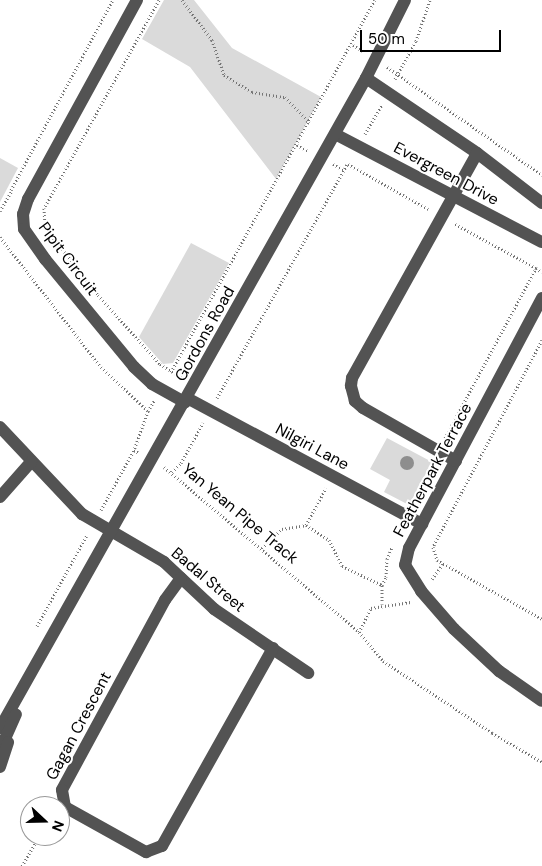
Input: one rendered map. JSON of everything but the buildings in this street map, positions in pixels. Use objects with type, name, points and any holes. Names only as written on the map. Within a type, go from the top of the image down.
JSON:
[{"type":"street","name":"Pipit Circuit","points":[[137,0],[23,214],[24,228],[45,259],[134,367],[161,390],[186,400]]},
{"type":"street","name":"Gordons Road","points":[[0,728],[29,682],[110,531],[153,460],[377,60],[405,0]]},
{"type":"street","name":"Evergreen Drive","points":[[366,78],[477,153],[542,203]]},
{"type":"street","name":"Evergreen Drive","points":[[335,134],[452,197],[542,242]]},
{"type":"street","points":[[456,461],[363,408],[356,401],[351,386],[352,378],[477,153]]},
{"type":"street","name":"Featherpark Terrace","points":[[542,298],[409,548],[405,566],[421,591],[481,655],[542,701]]},
{"type":"street","name":"Nilgiri Lane","points":[[186,400],[422,524]]},
{"type":"street","name":"Badal Street","points":[[0,427],[58,492],[94,522],[164,562],[214,610],[308,672]]},
{"type":"street","points":[[0,497],[32,462]]},
{"type":"street","name":"Gagan Crescent","points":[[181,578],[165,600],[62,790],[65,807],[146,852],[162,846],[273,648]]},
{"type":"street","name":"Gordons Road","points":[[0,750],[29,682]]},
{"type":"street","points":[[0,767],[20,704]]},
{"type":"path","points":[[11,190],[113,0]]},
{"type":"path","points":[[159,0],[44,208],[45,227],[98,295],[160,364],[195,384]]},
{"type":"path","points":[[182,0],[212,40],[224,75],[252,92],[285,98],[309,122]]},
{"type":"path","points":[[33,634],[134,450],[148,411],[375,0]]},
{"type":"path","points":[[239,358],[416,42],[430,0]]},
{"type":"path","points":[[377,60],[542,175]]},
{"type":"path","points":[[348,164],[542,272]]},
{"type":"path","points":[[0,237],[101,367],[148,411]]},
{"type":"path","points":[[438,451],[536,268]]},
{"type":"path","points":[[542,340],[433,547],[438,560],[542,619]]},
{"type":"path","name":"Yan Yean Pipe Track","points":[[134,450],[176,475],[359,632],[383,661],[492,733],[542,762]]},
{"type":"path","points":[[306,525],[333,476]]},
{"type":"path","points":[[262,548],[282,529],[306,525],[329,540],[342,566],[382,585],[382,604]]},
{"type":"path","points":[[359,632],[371,608],[382,604],[410,603],[421,591]]},
{"type":"path","points":[[22,866],[33,846]]},
{"type":"shaded area","points":[[164,0],[194,0],[232,48],[321,97],[276,179],[190,67],[142,39]]},
{"type":"shaded area","points":[[0,158],[18,168],[0,202]]},
{"type":"shaded area","points":[[191,243],[229,263],[173,363],[163,364],[139,337]]},
{"type":"shaded area","points":[[387,438],[432,462],[409,505],[384,492],[390,480],[370,469]]}]
